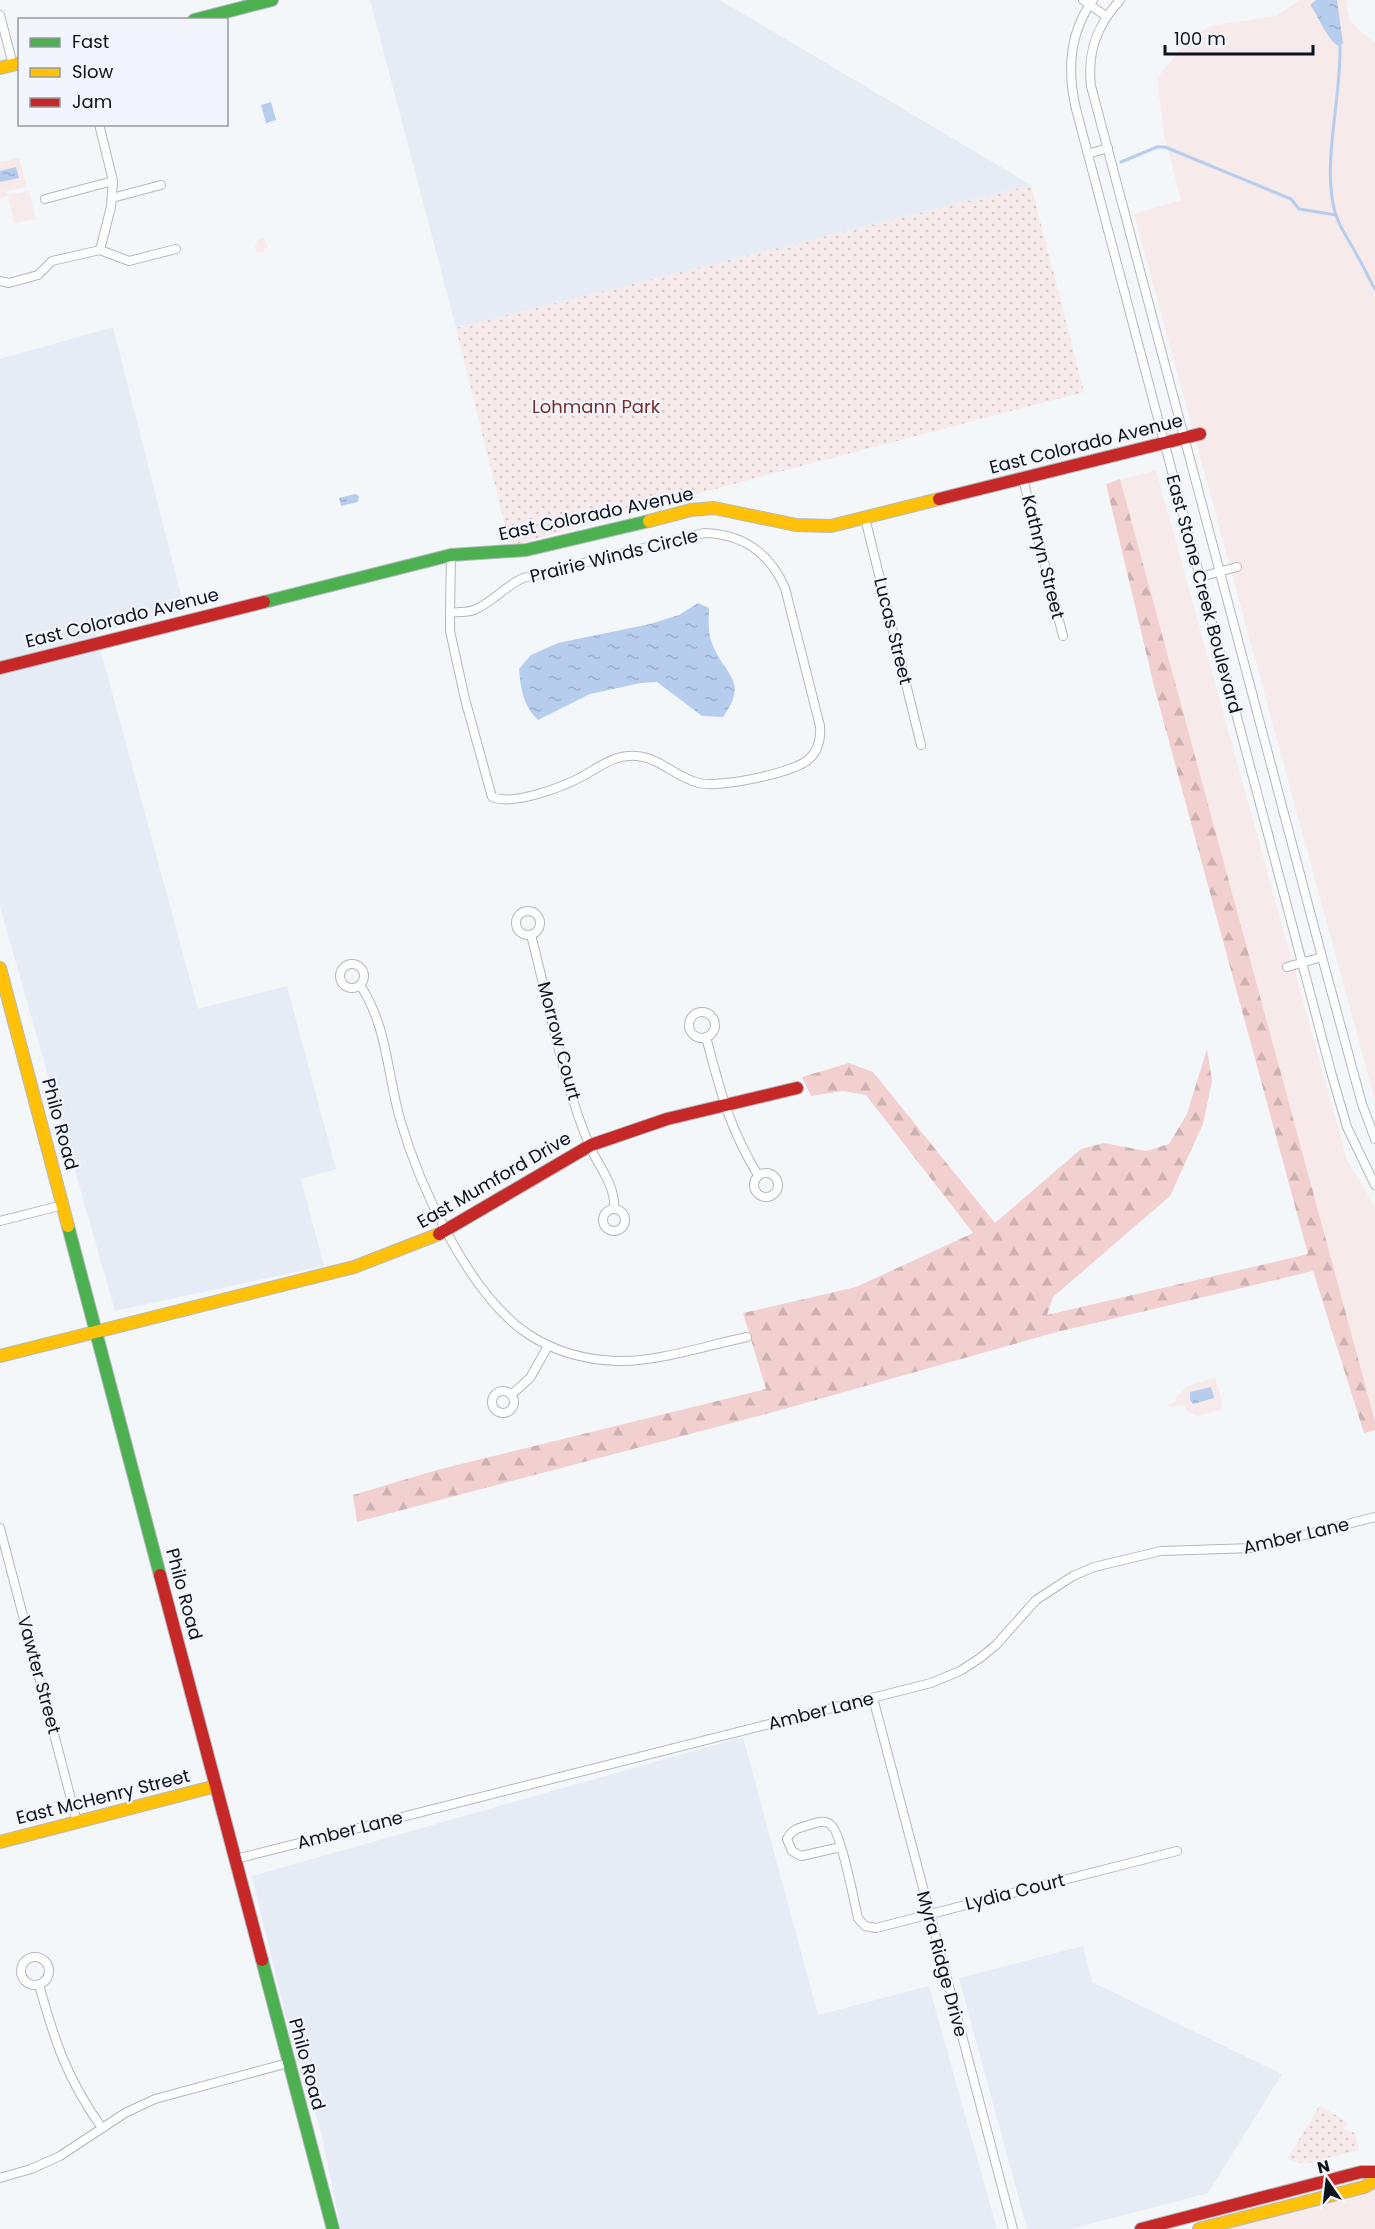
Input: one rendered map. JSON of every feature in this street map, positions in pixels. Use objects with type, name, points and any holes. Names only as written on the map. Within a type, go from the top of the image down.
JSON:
[{"type":"street","points":[[202,18],[272,0]]},
{"type":"street","name":"East Stone Creek Boulevard","points":[[1120,0],[1106,16],[1094,44],[1090,73],[1322,957],[1362,1104],[1375,1139]]},
{"type":"street","points":[[1089,2],[1106,16]]},
{"type":"street","name":"East Stone Creek Boulevard","points":[[1089,2],[1076,33],[1070,70],[1072,91],[1347,1127],[1375,1185]]},
{"type":"street","points":[[0,15],[16,64],[0,68]]},
{"type":"street","points":[[99,126],[113,181],[112,198],[100,250]]},
{"type":"street","points":[[1088,154],[1108,148]]},
{"type":"street","points":[[45,199],[113,181]]},
{"type":"street","points":[[112,198],[161,186]]},
{"type":"street","points":[[0,281],[9,283],[38,275],[52,261],[100,250],[129,261],[176,249]]},
{"type":"street","name":"East Colorado Avenue","points":[[0,668],[451,555],[498,555],[528,550],[698,508],[730,511],[797,528],[812,529],[865,518],[1200,434]]},
{"type":"street","name":"Kathryn Street","points":[[1023,479],[1063,636]]},
{"type":"street","name":"Lucas Street","points":[[865,518],[921,745]]},
{"type":"street","name":"Prairie Winds Circle","points":[[719,534],[735,537],[767,558],[785,588],[820,726],[821,735],[817,749],[808,761],[799,766],[725,785],[697,783],[649,759],[624,756],[613,758],[566,784],[513,799],[498,800],[489,792],[450,631],[450,613],[465,613],[477,609],[511,583],[523,578],[688,535],[719,534]]},
{"type":"street","points":[[450,613],[451,555]]},
{"type":"street","points":[[1200,577],[1236,567]]},
{"type":"street","name":"Morrow Court","points":[[531,935],[572,1095],[590,1146],[612,1192],[614,1209]]},
{"type":"street","points":[[1287,967],[1322,957]]},
{"type":"street","name":"Philo Road","points":[[0,968],[333,2229]]},
{"type":"street","points":[[360,985],[379,1022],[395,1102],[405,1136],[447,1231],[474,1274],[502,1311],[521,1329],[548,1346],[586,1358],[620,1361],[644,1359],[747,1337]]},
{"type":"street","points":[[706,1037],[724,1106],[738,1143],[758,1176]]},
{"type":"street","name":"East Mumford Drive","points":[[0,1356],[354,1267],[447,1231],[590,1146],[637,1127],[797,1088]]},
{"type":"street","points":[[0,1221],[63,1205]]},
{"type":"street","points":[[511,1395],[530,1378],[548,1346]]},
{"type":"street","name":"Amber Lane","points":[[236,1859],[931,1683],[965,1668],[996,1645],[1036,1600],[1073,1576],[1094,1567],[1161,1551],[1184,1548],[1224,1551],[1258,1547],[1375,1517]]},
{"type":"street","name":"Vawter Street","points":[[0,1528],[77,1822]]},
{"type":"street","name":"Myra Ridge Drive","points":[[873,1698],[1013,2229]]},
{"type":"street","name":"East McHenry Street","points":[[0,1842],[216,1786]]},
{"type":"street","name":"Lydia Court","points":[[841,1847],[801,1856],[792,1851],[787,1839],[790,1833],[798,1828],[826,1822],[837,1832],[841,1847],[858,1918],[865,1926],[876,1928],[1177,1851]]},
{"type":"street","points":[[39,1985],[51,2030],[70,2078],[102,2128]]},
{"type":"street","points":[[0,2178],[31,2169],[60,2156],[125,2113],[155,2099],[288,2064]]},
{"type":"street","points":[[1141,2229],[1361,2172],[1375,2172]]},
{"type":"street","points":[[1199,2229],[1364,2187],[1375,2181]]},
{"type":"shaded area","points":[[370,0],[720,0],[1031,185],[456,328]]},
{"type":"shaded area","points":[[113,327],[185,611],[96,633],[198,1009],[287,986],[336,1169],[301,1179],[324,1266],[115,1311],[0,907],[0,359]]},
{"type":"shaded area","points":[[743,1737],[818,2015],[929,1986],[997,2229],[341,2229],[321,2132],[289,2030],[252,1876]]},
{"type":"shaded area","points":[[1083,1946],[1092,1982],[1282,2074],[1208,2193],[1071,2229],[1027,2229],[959,1978]]},
{"type":"green space","points":[[1300,0],[1346,0],[1350,22],[1375,43],[1375,1100],[1134,214],[1181,200],[1164,135],[1157,78],[1184,45],[1210,26],[1276,16]]},
{"type":"green space","points":[[19,158],[27,187],[6,191],[8,195],[29,191],[36,219],[14,223],[8,196],[0,198],[0,162]]},
{"type":"green space","name":"Lohmann Park","points":[[1031,185],[1084,392],[726,486],[510,546],[456,328]]},
{"type":"green space","points":[[264,238],[268,247],[264,248],[264,252],[256,253],[255,245],[258,240]]},
{"type":"green space","points":[[1156,470],[1347,1160],[1375,1207],[1375,1413],[1373,1413],[1120,480]]},
{"type":"green space","points":[[1120,479],[1375,1421],[1375,1430],[1364,1433],[1313,1271],[1053,1333],[777,1411],[357,1522],[353,1495],[437,1470],[766,1389],[743,1313],[856,1287],[973,1233],[866,1095],[843,1091],[811,1096],[802,1077],[849,1063],[873,1072],[995,1223],[1081,1149],[1104,1143],[1146,1151],[1169,1144],[1187,1114],[1207,1049],[1212,1081],[1203,1124],[1170,1196],[1053,1297],[1047,1315],[1308,1254],[1155,690],[1106,484]]},
{"type":"green space","points":[[1215,1378],[1222,1400],[1221,1410],[1197,1416],[1187,1411],[1185,1405],[1168,1407],[1167,1405],[1175,1402],[1176,1397],[1188,1386]]},
{"type":"green space","points":[[1320,2105],[1348,2123],[1344,2129],[1355,2133],[1359,2150],[1305,2164],[1287,2159]]},
{"type":"green space","points":[[1375,2189],[1375,2229],[1216,2229]]},
{"type":"water","points":[[1316,0],[1337,0],[1343,43],[1340,47],[1327,34],[1310,5]]},
{"type":"water","points":[[271,102],[276,120],[266,123],[261,105]]},
{"type":"water","points":[[16,167],[19,178],[0,182],[0,171]]},
{"type":"water","points":[[355,494],[359,496],[358,502],[341,506],[339,498]]},
{"type":"water","points":[[698,603],[709,608],[710,637],[734,684],[735,693],[723,717],[702,716],[657,682],[641,683],[590,694],[538,720],[529,709],[522,690],[519,669],[531,655],[558,643],[650,624],[679,615]]},
{"type":"water","points":[[1211,1387],[1214,1398],[1193,1404],[1190,1400],[1190,1392]]},
{"type":"waterway","points":[[1340,47],[1330,166],[1333,203],[1340,225],[1375,289]]},
{"type":"waterway","points":[[1121,162],[1157,147],[1165,147],[1291,199],[1299,209],[1336,215]]},
{"type":"traffic: fast","points":[[202,18],[272,0]]},
{"type":"traffic: fast","points":[[264,602],[451,555],[526,550],[649,521]]},
{"type":"traffic: fast","points":[[68,1226],[160,1575]]},
{"type":"traffic: fast","points":[[262,1960],[333,2229]]},
{"type":"traffic: slow","points":[[0,68],[18,64]]},
{"type":"traffic: slow","points":[[649,521],[691,510],[714,508],[796,525],[831,526],[939,499]]},
{"type":"traffic: slow","points":[[0,968],[68,1226]]},
{"type":"traffic: slow","points":[[0,1356],[354,1267],[439,1234]]},
{"type":"traffic: slow","points":[[0,1842],[216,1786]]},
{"type":"traffic: slow","points":[[1199,2229],[1364,2187],[1375,2181]]},
{"type":"traffic: jam","points":[[939,499],[1200,434]]},
{"type":"traffic: jam","points":[[0,668],[264,602]]},
{"type":"traffic: jam","points":[[439,1234],[591,1145],[667,1119],[797,1088]]},
{"type":"traffic: jam","points":[[160,1575],[262,1960]]},
{"type":"traffic: jam","points":[[1141,2229],[1361,2172],[1375,2172]]}]
